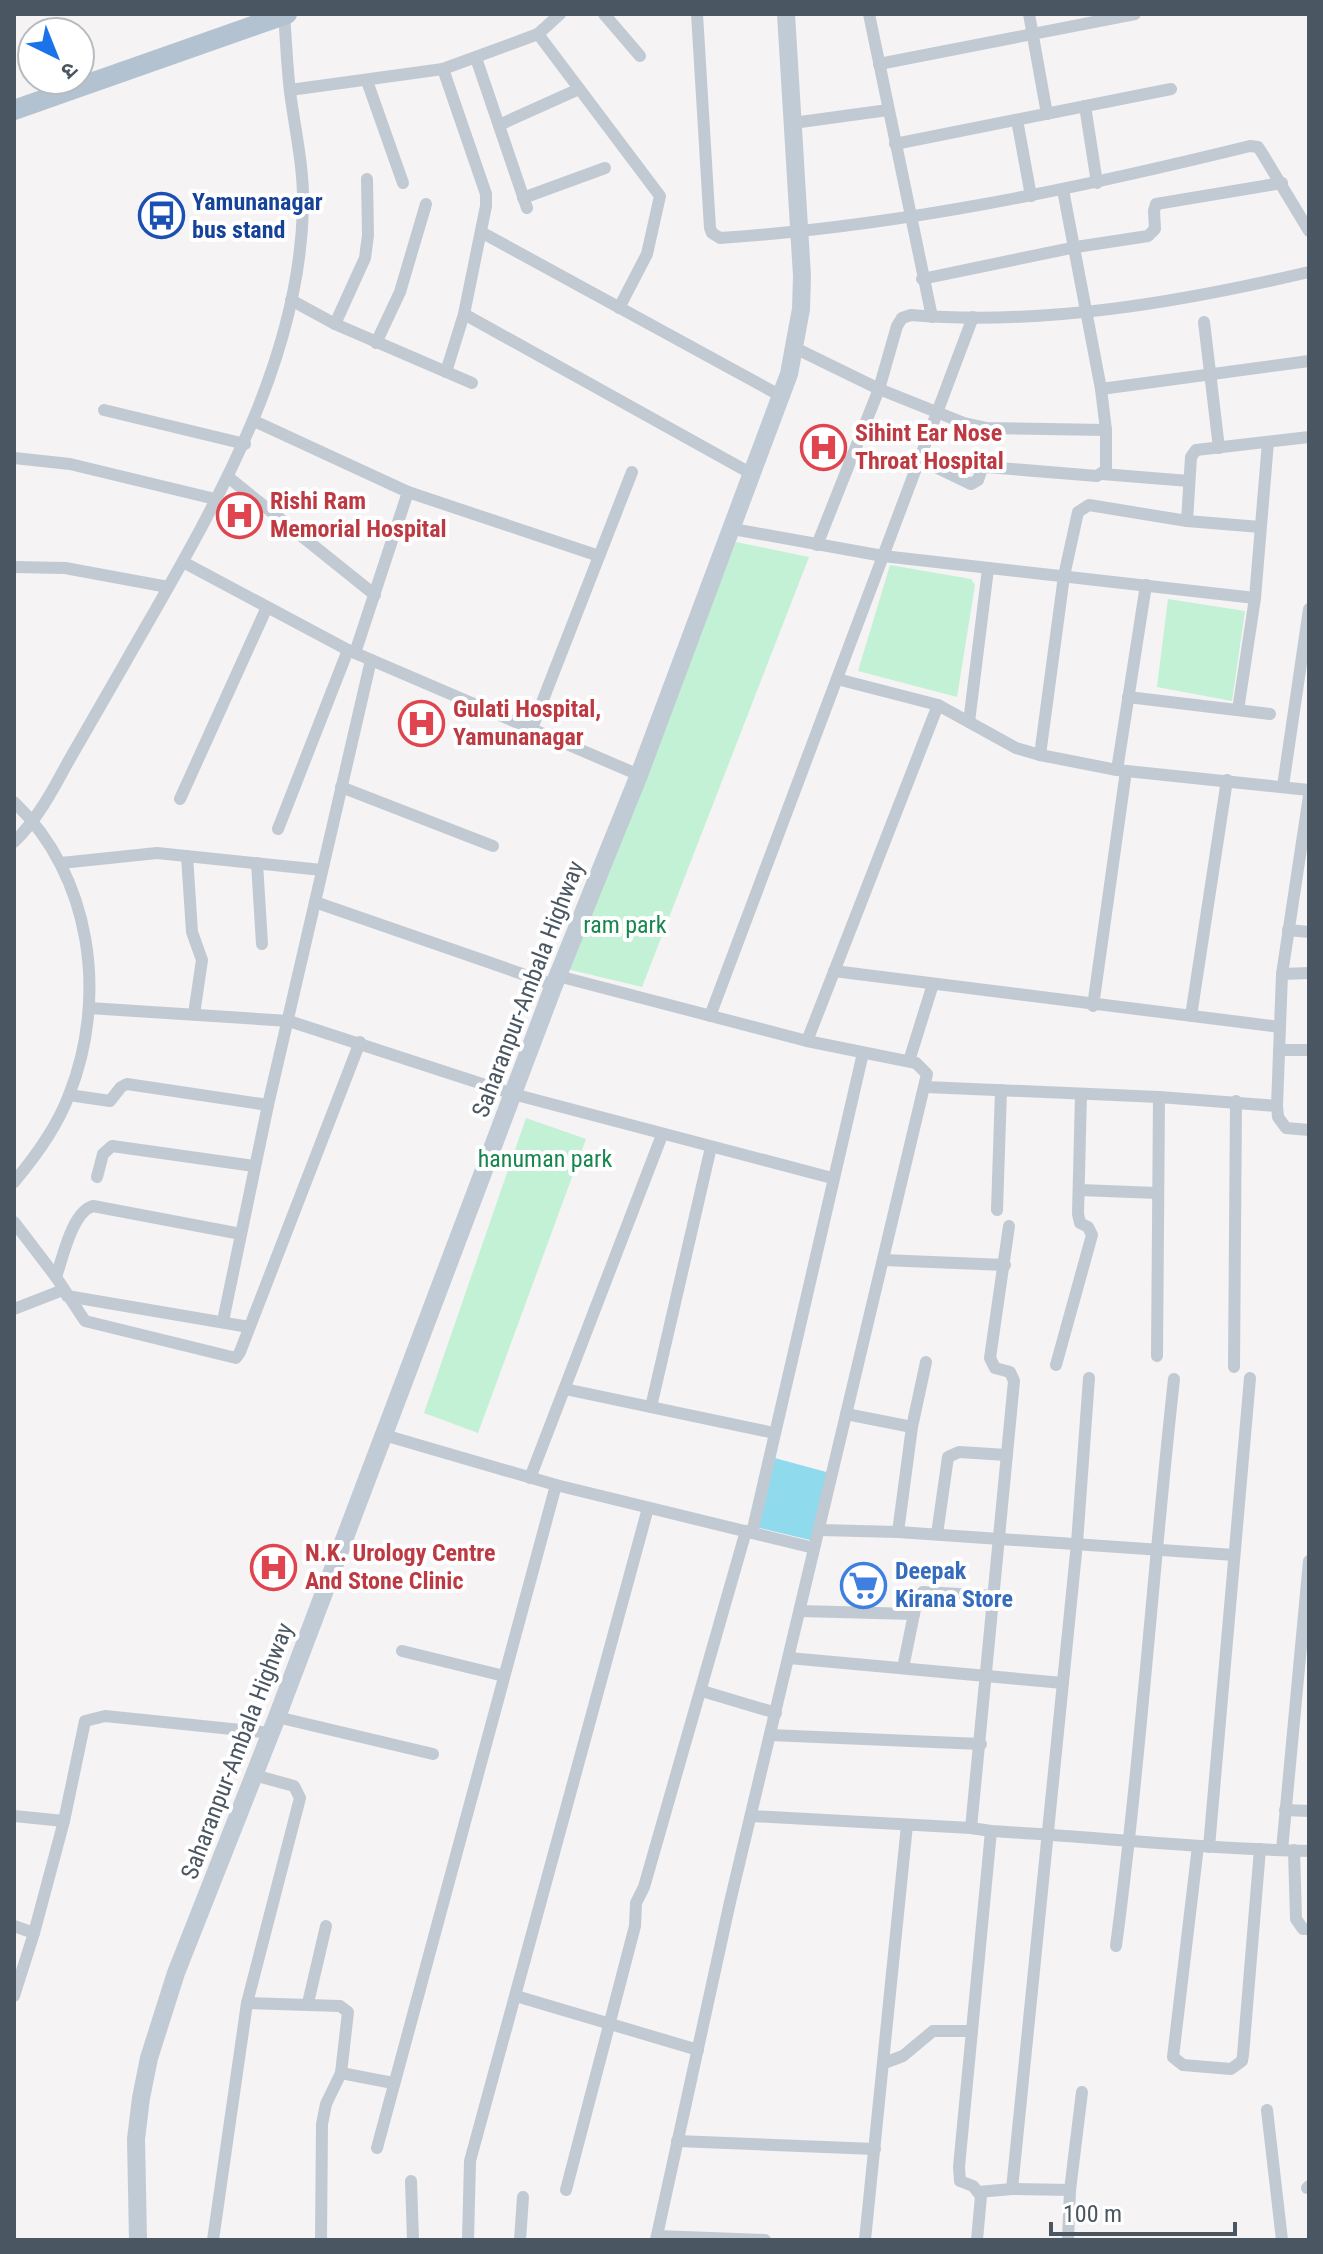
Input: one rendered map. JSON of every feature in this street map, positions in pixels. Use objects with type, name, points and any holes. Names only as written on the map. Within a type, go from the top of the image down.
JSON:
[{"type":"main road","points":[[96,67],[251,14]]},
{"type":"main road","points":[[14,110],[285,14]]},
{"type":"main road","name":"Saharanpur-Ambala Highway","points":[[138,2240],[136,2139],[149,2058],[176,1973],[274,1725],[556,980],[733,529],[795,348],[801,309],[800,233],[786,14]]},
{"type":"street","points":[[14,842],[33,819],[183,562],[245,444],[281,341],[302,233],[303,205],[285,14]]},
{"type":"street","points":[[290,90],[443,69],[538,34],[560,14]]},
{"type":"street","points":[[604,14],[640,56]]},
{"type":"street","points":[[697,14],[712,233],[720,238],[800,233],[1031,196],[1250,146],[1258,147],[1309,231]]},
{"type":"street","points":[[869,14],[932,317]]},
{"type":"street","points":[[1029,14],[1047,114]]},
{"type":"street","points":[[879,64],[1135,14]]},
{"type":"street","points":[[538,34],[660,196],[647,254],[619,308]]},
{"type":"street","points":[[476,58],[525,203],[605,168]]},
{"type":"street","points":[[443,69],[486,194],[464,314],[446,372]]},
{"type":"street","points":[[367,81],[403,183]]},
{"type":"street","points":[[499,125],[579,89]]},
{"type":"street","points":[[895,144],[1171,89]]},
{"type":"street","points":[[1085,106],[1097,183]]},
{"type":"street","points":[[793,123],[888,110]]},
{"type":"street","points":[[1017,120],[1031,196]]},
{"type":"street","points":[[335,324],[365,258],[368,235],[367,179]]},
{"type":"street","points":[[922,279],[1076,247],[1148,236],[1155,229],[1156,204],[1282,183]]},
{"type":"street","points":[[1063,190],[1101,389],[1107,464],[1102,474]]},
{"type":"street","points":[[376,343],[400,292],[426,204]]},
{"type":"street","points":[[481,232],[781,396]]},
{"type":"street","points":[[817,545],[879,389],[902,318],[911,315],[973,317],[1087,312],[1218,293],[1309,272]]},
{"type":"street","points":[[291,300],[376,343],[472,383]]},
{"type":"street","points":[[464,314],[752,474]]},
{"type":"street","points":[[710,1016],[973,317]]},
{"type":"street","points":[[1204,322],[1219,448]]},
{"type":"street","points":[[795,348],[879,389],[964,423],[987,428],[1106,430]]},
{"type":"street","points":[[1101,389],[1309,361]]},
{"type":"street","points":[[104,410],[245,444]]},
{"type":"street","points":[[254,421],[408,492],[599,556]]},
{"type":"street","points":[[1187,521],[1193,453],[1199,448],[1309,437]]},
{"type":"street","points":[[1238,710],[1255,598],[1268,442]]},
{"type":"street","points":[[15,454],[215,499]]},
{"type":"street","points":[[919,459],[971,484],[978,480],[982,468],[987,467],[1189,481]]},
{"type":"street","points":[[532,728],[632,472]]},
{"type":"street","points":[[228,477],[375,595]]},
{"type":"street","points":[[278,829],[375,595],[408,492]]},
{"type":"street","points":[[1040,755],[1064,576],[1078,512],[1082,507],[1089,505],[1187,521],[1260,527]]},
{"type":"street","points":[[733,529],[883,556],[1255,598]]},
{"type":"street","points":[[183,562],[371,660],[639,775]]},
{"type":"street","points":[[14,567],[65,568],[168,587]]},
{"type":"street","points":[[969,722],[988,569]]},
{"type":"street","points":[[1093,1006],[1128,697],[1146,585]]},
{"type":"street","points":[[180,799],[267,607]]},
{"type":"street","points":[[1283,786],[1309,609]]},
{"type":"street","points":[[223,1321],[254,1166],[371,660]]},
{"type":"street","points":[[837,679],[938,705],[1016,748],[1040,755],[1122,770],[1309,790]]},
{"type":"street","points":[[1128,697],[1270,714]]},
{"type":"street","points":[[807,1041],[938,705]]},
{"type":"street","points":[[1191,1016],[1227,780]]},
{"type":"street","points":[[341,787],[493,846]]},
{"type":"street","points":[[1309,796],[1304,856],[1282,974],[1277,1106],[1278,1117],[1286,1128],[1309,1130]]},
{"type":"street","points":[[14,802],[33,819],[61,863],[77,901],[89,968],[89,1008],[69,1095],[47,1139],[14,1182]]},
{"type":"street","points":[[61,863],[142,853],[322,870]]},
{"type":"street","points":[[187,856],[192,932],[202,960],[194,1014]]},
{"type":"street","points":[[257,863],[262,944]]},
{"type":"street","points":[[315,902],[556,980],[807,1041],[909,1061],[926,1070],[926,1087],[770,1735],[656,2238],[765,2240]]},
{"type":"street","points":[[1288,930],[1309,932]]},
{"type":"street","points":[[834,971],[1093,1006],[1280,1027]]},
{"type":"street","points":[[1282,974],[1309,973]]},
{"type":"street","points":[[909,1061],[933,984]]},
{"type":"street","points":[[89,1008],[289,1021],[513,1094],[832,1178]]},
{"type":"street","points":[[14,1222],[85,1321],[236,1358],[360,1042]]},
{"type":"street","points":[[1279,1050],[1309,1050]]},
{"type":"street","points":[[566,2190],[637,1921],[636,1903],[644,1887],[749,1532],[863,1053]]},
{"type":"street","points":[[69,1095],[110,1101],[127,1084],[268,1105]]},
{"type":"street","points":[[926,1087],[1236,1101],[1277,1106]]},
{"type":"street","points":[[997,1210],[1001,1090]]},
{"type":"street","points":[[1056,1365],[1092,1235],[1079,1221],[1081,1094]]},
{"type":"street","points":[[1157,1356],[1159,1097]]},
{"type":"street","points":[[1234,1367],[1236,1101]]},
{"type":"street","points":[[530,1478],[662,1135]]},
{"type":"street","points":[[97,1177],[103,1154],[112,1146],[254,1166]]},
{"type":"street","points":[[651,1407],[711,1147]]},
{"type":"street","points":[[1080,1190],[1157,1193]]},
{"type":"street","points":[[56,1277],[77,1220],[81,1213],[93,1206],[241,1234]]},
{"type":"street","points":[[971,1828],[1014,1381],[1010,1372],[995,1368],[990,1358],[1009,1226]]},
{"type":"street","points":[[883,1260],[1005,1265]]},
{"type":"street","points":[[14,1309],[65,1293],[249,1327]]},
{"type":"street","points":[[898,1532],[912,1427],[926,1362]]},
{"type":"street","points":[[1012,2189],[1077,1543],[1089,1378]]},
{"type":"street","points":[[1250,1378],[1203,1846],[1173,2057],[1183,2065],[1231,2069],[1242,2061],[1260,1849]]},
{"type":"street","points":[[1116,1946],[1130,1839],[1155,1549],[1174,1379]]},
{"type":"street","points":[[565,1389],[774,1433]]},
{"type":"street","points":[[846,1414],[912,1427]]},
{"type":"street","points":[[384,1435],[556,1485],[814,1548]]},
{"type":"street","points":[[937,1534],[948,1457],[959,1452],[1007,1455]]},
{"type":"street","points":[[377,2148],[556,1485]]},
{"type":"street","points":[[468,2240],[470,2161],[648,1508]]},
{"type":"street","points":[[820,1530],[937,1534],[1234,1555]]},
{"type":"street","points":[[1309,1561],[1285,1810],[1296,1919],[1303,1929],[1309,1929]]},
{"type":"street","points":[[903,1668],[918,1597],[923,1592],[994,1596]]},
{"type":"street","points":[[800,1611],[914,1614]]},
{"type":"street","points":[[402,1651],[504,1676]]},
{"type":"street","points":[[789,1658],[1063,1683]]},
{"type":"street","points":[[702,1691],[776,1713]]},
{"type":"street","points":[[14,1996],[64,1821],[85,1721],[94,1717],[274,1725],[433,1754]]},
{"type":"street","points":[[770,1735],[981,1744]]},
{"type":"street","points":[[213,2240],[247,2003],[300,1798],[294,1786],[254,1775]]},
{"type":"street","points":[[1285,1810],[1309,1811]]},
{"type":"street","points":[[14,1816],[64,1821]]},
{"type":"street","points":[[751,1816],[1309,1851]]},
{"type":"street","points":[[865,2240],[907,1825]]},
{"type":"street","points":[[977,2240],[982,2204],[973,2186],[960,2181],[959,2177],[991,1831]]},
{"type":"street","points":[[14,1926],[34,1933]]},
{"type":"street","points":[[308,2003],[326,1926]]},
{"type":"street","points":[[516,1996],[698,2050]]},
{"type":"street","points":[[247,2003],[308,2003],[340,2006],[348,2012],[341,2073],[326,2104],[322,2124],[321,2240]]},
{"type":"street","points":[[884,2063],[909,2053],[933,2031],[972,2031]]},
{"type":"street","points":[[341,2073],[393,2083]]},
{"type":"street","points":[[1068,2240],[1070,2190],[1082,2092]]},
{"type":"street","points":[[1267,2110],[1282,2240]]},
{"type":"street","points":[[677,2141],[875,2149]]},
{"type":"street","points":[[411,2181],[413,2240]]},
{"type":"street","points":[[978,2192],[1070,2190]]},
{"type":"street","points":[[520,2240],[523,2197]]},
{"type":"green space","name":"ram park","points":[[736,542],[809,557],[642,987],[567,969]]},
{"type":"green space","points":[[890,565],[971,579],[975,585],[957,697],[858,671]]},
{"type":"green space","points":[[1168,599],[1245,611],[1232,701],[1157,687]]},
{"type":"green space","name":"hanuman park","points":[[526,1118],[586,1139],[478,1433],[424,1413]]},
{"type":"water","points":[[771,1457],[830,1473],[814,1541],[756,1527]]},
{"type":"place","name":"Yamunanagar bus stand","points":[[161,216]]},
{"type":"place","name":"Sihint Ear Nose Throat Hospital","points":[[824,447]]},
{"type":"place","name":"Rishi Ram Memorial Hospital","points":[[239,515]]},
{"type":"place","name":"Gulati Hospital, Yamunanagar","points":[[422,723]]},
{"type":"place","name":"N.K. Urology Centre And Stone Clinic","points":[[274,1567]]},
{"type":"place","name":"Deepak Kirana Store","points":[[864,1585]]}]
